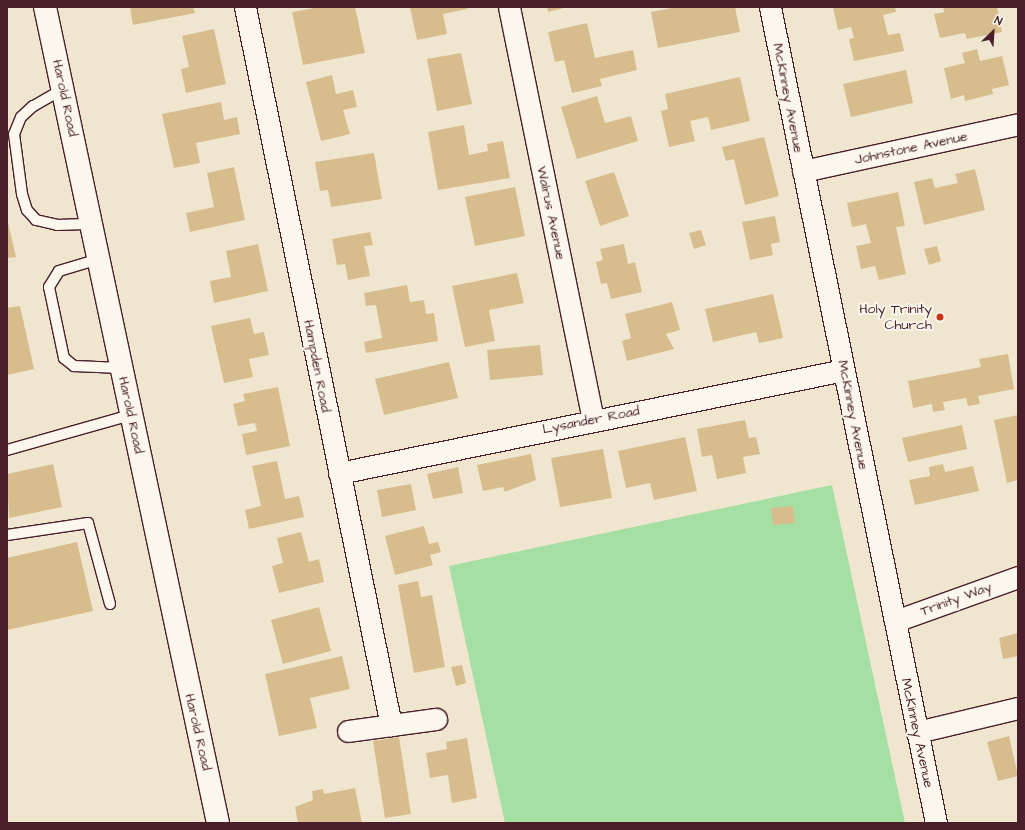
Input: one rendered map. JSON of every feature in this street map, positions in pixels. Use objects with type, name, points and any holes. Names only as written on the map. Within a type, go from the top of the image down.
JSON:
[{"type":"main road","name":"Harold Road","points":[[46,7],[218,823]]},
{"type":"street","name":"Hampden Road","points":[[244,7],[390,725]]},
{"type":"street","name":"Walrus Avenue","points":[[509,7],[593,419]]},
{"type":"street","name":"McKinney Avenue","points":[[770,7],[936,823]]},
{"type":"street","name":"Johnstone Avenue","points":[[803,172],[1018,124]]},
{"type":"street","name":"Lysander Road","points":[[339,472],[593,419],[844,370]]},
{"type":"street","name":"Trinity Way","points":[[895,622],[1018,577]]},
{"type":"street","points":[[917,732],[1018,708]]},
{"type":"street","points":[[348,731],[436,719]]},
{"type":"lane","points":[[63,89],[33,106],[21,117],[14,134],[22,194],[27,210],[36,220],[57,225],[92,224]]},
{"type":"lane","points":[[99,258],[59,270],[53,278],[50,287],[64,358],[74,366],[121,368]]},
{"type":"lane","points":[[7,450],[131,415]]},
{"type":"lane","points":[[7,535],[88,523],[110,604]]},
{"type":"green space","points":[[832,485],[905,823],[505,823],[449,566]]},
{"type":"building","points":[[130,7],[193,7],[195,13],[133,25]]},
{"type":"building","points":[[320,7],[355,7],[365,53],[303,65],[292,12]]},
{"type":"building","points":[[410,7],[467,7],[467,9],[443,14],[447,34],[417,40]]},
{"type":"building","points":[[547,7],[564,7],[564,8],[548,12]]},
{"type":"building","points":[[677,7],[735,7],[740,32],[658,48],[651,12]]},
{"type":"building","points":[[833,7],[895,7],[896,12],[883,15],[888,35],[900,33],[904,51],[854,61],[849,39],[854,38],[851,27],[838,30]]},
{"type":"building","points":[[943,7],[997,7],[1002,32],[967,39],[965,33],[940,38],[934,14],[944,12]]},
{"type":"building","points":[[587,23],[595,58],[633,50],[637,70],[600,79],[602,86],[572,93],[564,60],[555,62],[548,32]]},
{"type":"building","points":[[214,29],[226,84],[186,93],[181,69],[189,67],[182,36]]},
{"type":"building","points":[[977,49],[980,61],[1002,56],[1009,85],[992,89],[993,94],[965,101],[964,95],[951,99],[944,68],[965,63],[962,53]]},
{"type":"building","points":[[461,53],[472,104],[437,111],[427,59]]},
{"type":"building","points":[[906,70],[913,103],[851,117],[843,84]]},
{"type":"building","points":[[332,75],[336,94],[353,90],[357,107],[343,110],[350,134],[321,141],[306,82]]},
{"type":"building","points":[[740,77],[750,121],[711,130],[708,117],[690,121],[695,141],[669,147],[661,111],[668,109],[665,94]]},
{"type":"building","points":[[597,96],[605,123],[631,116],[638,141],[577,159],[561,107]]},
{"type":"building","points":[[221,102],[224,120],[237,117],[240,134],[196,143],[200,163],[174,168],[162,114]]},
{"type":"building","points":[[464,125],[469,155],[488,151],[487,144],[503,141],[510,178],[438,190],[428,132]]},
{"type":"building","points":[[764,137],[779,196],[745,205],[734,159],[726,161],[722,147]]},
{"type":"building","points":[[374,153],[382,199],[331,207],[328,190],[320,191],[315,162]]},
{"type":"building","points":[[234,167],[245,220],[190,232],[186,213],[214,207],[207,173]]},
{"type":"building","points":[[975,169],[985,210],[924,225],[914,182],[932,178],[935,188],[958,183],[955,174]]},
{"type":"building","points":[[614,172],[629,216],[600,226],[585,181]]},
{"type":"building","points":[[515,187],[525,236],[475,246],[465,197]]},
{"type":"building","points":[[898,192],[905,226],[896,227],[906,274],[879,280],[875,266],[861,269],[856,246],[871,243],[866,224],[852,227],[847,203]]},
{"type":"building","points":[[775,216],[780,242],[771,244],[773,255],[750,260],[742,222]]},
{"type":"building","points":[[7,218],[16,257],[7,258]]},
{"type":"building","points":[[701,230],[706,245],[694,249],[689,233]]},
{"type":"building","points":[[370,232],[373,245],[364,246],[370,276],[348,280],[345,264],[337,265],[332,239]]},
{"type":"building","points":[[258,244],[268,291],[214,303],[210,281],[231,277],[226,251]]},
{"type":"building","points":[[624,244],[628,264],[635,262],[642,292],[611,299],[607,283],[601,284],[596,262],[603,260],[600,249]]},
{"type":"building","points":[[937,246],[941,261],[929,265],[924,249]]},
{"type":"building","points":[[517,273],[524,303],[489,310],[495,341],[465,347],[452,286]]},
{"type":"building","points":[[407,285],[410,302],[424,300],[426,314],[434,313],[438,341],[366,353],[364,342],[382,338],[376,305],[366,306],[364,293]]},
{"type":"building","points":[[773,294],[783,338],[759,343],[756,332],[713,342],[705,309]]},
{"type":"building","points":[[672,302],[680,330],[666,334],[674,349],[627,361],[622,341],[631,338],[625,314]]},
{"type":"building","points":[[20,306],[34,369],[7,375],[7,308]]},
{"type":"building","points":[[250,318],[254,334],[264,332],[269,355],[249,359],[253,377],[224,383],[211,326]]},
{"type":"building","points":[[540,345],[543,375],[490,380],[487,350]]},
{"type":"building","points":[[1008,354],[1014,389],[978,396],[980,404],[968,406],[966,398],[943,402],[945,410],[933,412],[932,404],[913,408],[908,381],[981,367],[979,359]]},
{"type":"building","points":[[449,362],[458,398],[384,415],[375,379]]},
{"type":"building","points":[[278,387],[290,446],[246,455],[242,434],[257,431],[255,423],[238,426],[233,404],[245,401],[243,394]]},
{"type":"building","points":[[1018,415],[1018,480],[1007,483],[994,420]]},
{"type":"building","points":[[745,420],[749,438],[756,437],[760,454],[743,457],[746,473],[717,479],[712,455],[702,457],[697,429]]},
{"type":"building","points":[[962,425],[967,449],[908,462],[902,438]]},
{"type":"building","points":[[685,437],[697,491],[654,500],[650,483],[626,488],[618,451]]},
{"type":"building","points":[[603,449],[612,498],[560,507],[551,458]]},
{"type":"building","points":[[531,454],[536,480],[505,492],[503,487],[483,491],[477,465]]},
{"type":"building","points":[[277,461],[285,499],[299,496],[304,517],[249,529],[245,510],[261,506],[252,466]]},
{"type":"building","points":[[53,464],[62,507],[9,518],[7,474]]},
{"type":"building","points":[[943,464],[945,472],[973,466],[979,491],[915,505],[909,480],[930,476],[929,467]]},
{"type":"building","points":[[458,467],[463,493],[433,499],[427,474]]},
{"type":"building","points":[[411,484],[416,510],[382,517],[377,490]]},
{"type":"building","points":[[793,506],[795,523],[773,525],[771,508]]},
{"type":"building","points":[[424,526],[429,544],[438,542],[441,552],[430,555],[433,565],[395,575],[385,536]]},
{"type":"building","points":[[301,532],[309,562],[319,559],[324,582],[279,593],[272,566],[283,563],[277,538]]},
{"type":"building","points":[[77,542],[93,611],[7,630],[7,558]]},
{"type":"building","points":[[418,581],[421,597],[432,595],[445,667],[414,673],[398,585]]},
{"type":"building","points":[[319,607],[331,651],[283,664],[271,620]]},
{"type":"building","points":[[1018,633],[1018,656],[1003,659],[999,638]]},
{"type":"building","points":[[342,656],[350,689],[310,698],[317,728],[279,736],[265,674]]},
{"type":"building","points":[[462,665],[466,683],[456,686],[451,667]]},
{"type":"building","points":[[1009,736],[1018,776],[998,781],[987,742]]},
{"type":"building","points":[[399,737],[411,814],[385,818],[373,741]]},
{"type":"building","points":[[467,738],[477,798],[452,803],[448,775],[430,778],[426,753],[447,749],[446,742]]},
{"type":"building","points":[[355,788],[362,823],[298,823],[295,807],[313,800],[312,791],[323,789],[324,794]]},
{"type":"place","name":"Holy Trinity Church","points":[[940,317]]}]
